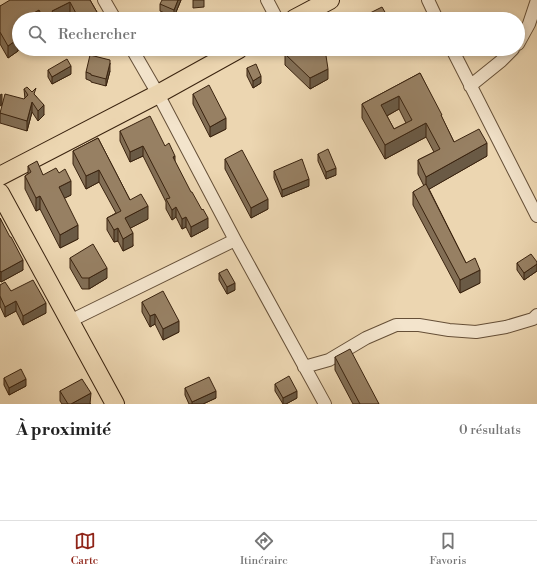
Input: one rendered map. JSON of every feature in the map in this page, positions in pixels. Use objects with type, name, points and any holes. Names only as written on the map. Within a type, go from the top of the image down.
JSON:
[{"type":"highway","points":[[307,12],[330,0]]},
{"type":"highway","points":[[0,176],[158,94],[226,56]]},
{"type":"highway","points":[[0,193],[115,404]]},
{"type":"street","points":[[104,0],[111,12]]},
{"type":"street","points":[[267,0],[273,12]]},
{"type":"street","points":[[428,0],[434,12]]},
{"type":"street","points":[[525,31],[537,0]]},
{"type":"street","points":[[136,56],[325,404]]},
{"type":"street","points":[[455,56],[536,210]]},
{"type":"street","points":[[470,86],[507,56]]},
{"type":"street","points":[[70,321],[235,240]]},
{"type":"street","points":[[304,367],[329,360],[366,338],[396,325],[420,325],[449,330],[476,332],[506,327],[533,319],[537,315]]},
{"type":"building","points":[[10,0],[90,0],[97,12],[75,12],[70,2],[53,12],[40,12],[39,10],[35,12],[12,12],[12,43],[8,46],[0,32],[0,6]]},
{"type":"building","points":[[162,0],[178,0],[174,10],[160,4]]},
{"type":"building","points":[[382,7],[385,12],[372,12]]},
{"type":"building","points":[[90,56],[110,60],[106,79],[86,72]]},
{"type":"building","points":[[287,56],[326,56],[328,69],[310,78]]},
{"type":"building","points":[[67,59],[71,66],[52,77],[48,70]]},
{"type":"building","points":[[256,64],[261,76],[253,81],[247,68]]},
{"type":"building","points":[[420,73],[454,142],[479,129],[487,143],[426,177],[418,160],[440,149],[426,123],[385,145],[362,104]],"holes":[[[399,96],[412,120],[394,129],[381,105]]]},
{"type":"building","points":[[209,85],[226,118],[210,127],[193,94]]},
{"type":"building","points":[[27,87],[32,92],[36,88],[34,94],[44,105],[38,111],[32,102],[27,121],[0,113],[5,94],[24,99],[28,95],[24,89]]},
{"type":"building","points":[[150,116],[165,146],[169,143],[175,156],[173,157],[191,192],[208,218],[191,227],[186,217],[182,219],[176,207],[172,210],[166,199],[170,198],[143,146],[130,152],[120,131]]},
{"type":"building","points":[[98,138],[130,200],[141,194],[148,206],[125,218],[133,233],[123,239],[118,228],[114,230],[107,218],[121,211],[99,170],[86,176],[73,151]]},
{"type":"building","points":[[328,149],[336,168],[326,172],[318,154]]},
{"type":"building","points":[[242,150],[268,199],[251,208],[225,159]]},
{"type":"building","points":[[302,159],[309,179],[282,190],[274,171]]},
{"type":"building","points":[[37,161],[43,175],[56,168],[59,173],[65,169],[71,181],[59,187],[78,225],[60,235],[40,196],[36,198],[25,176],[31,172],[28,166]]},
{"type":"building","points":[[426,184],[466,263],[475,258],[480,270],[460,280],[413,192]]},
{"type":"building","points":[[0,218],[23,260],[1,272],[0,271]]},
{"type":"building","points":[[93,244],[107,268],[89,278],[82,278],[70,258]]},
{"type":"building","points":[[531,254],[537,264],[524,273],[517,263]]},
{"type":"building","points":[[227,269],[235,283],[227,287],[219,273]]},
{"type":"building","points":[[33,280],[46,303],[23,316],[16,301],[5,307],[0,296],[0,285],[5,282],[11,291]]},
{"type":"building","points":[[163,291],[179,321],[163,329],[155,314],[150,316],[142,302]]},
{"type":"building","points":[[350,349],[379,404],[360,404],[335,357]]},
{"type":"building","points":[[21,369],[26,379],[9,388],[4,378]]},
{"type":"building","points":[[289,376],[297,391],[283,398],[275,384]]},
{"type":"building","points":[[209,377],[216,391],[192,402],[185,388]]},
{"type":"building","points":[[82,379],[91,393],[71,404],[68,404],[60,391]]}]
